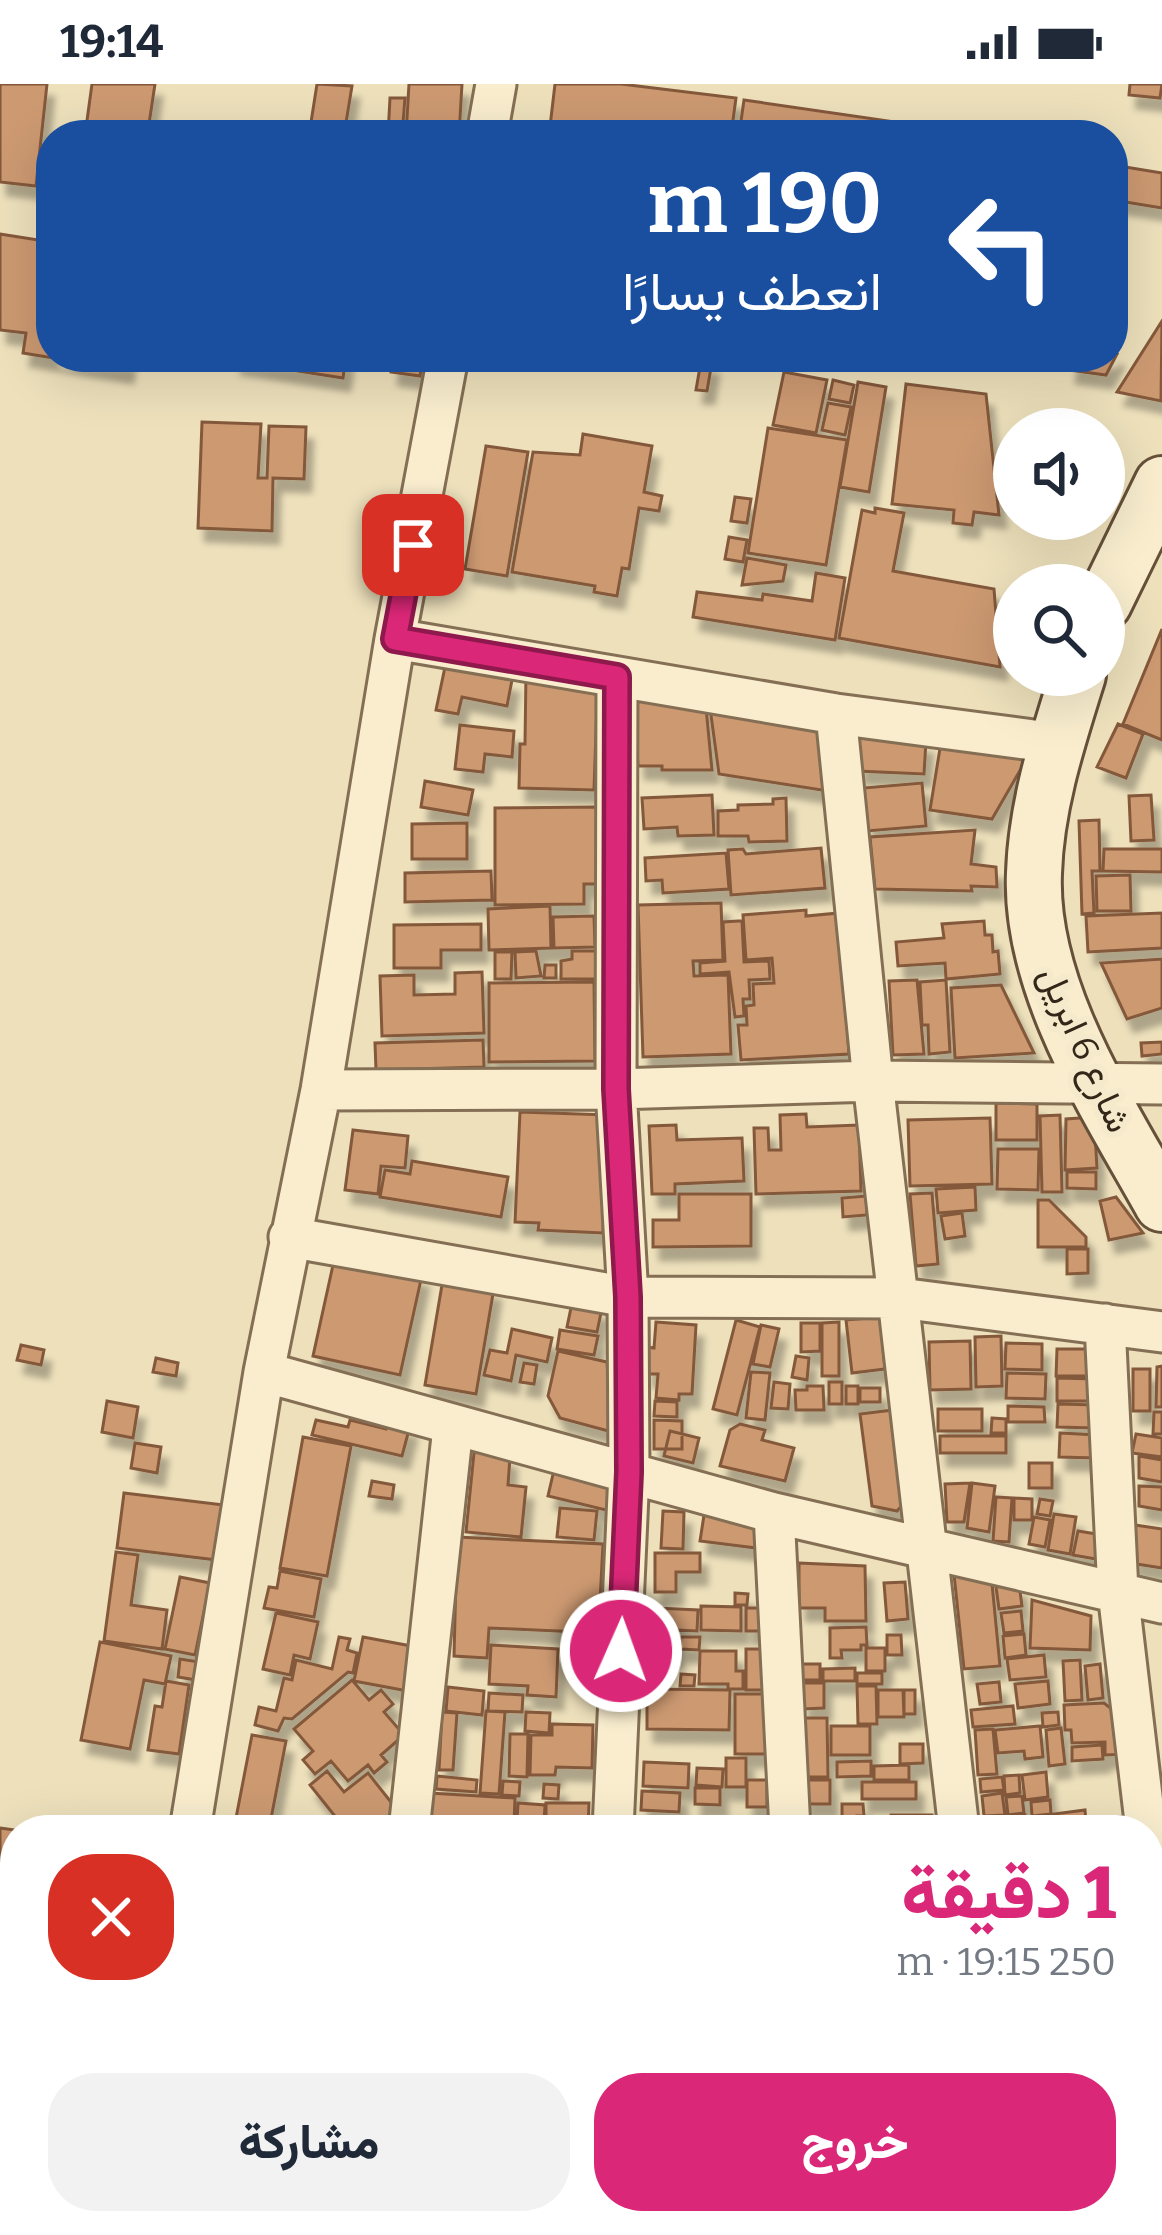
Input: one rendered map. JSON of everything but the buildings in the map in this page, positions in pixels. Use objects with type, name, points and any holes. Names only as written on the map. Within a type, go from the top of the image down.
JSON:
[{"type":"street","points":[[490,120],[496,84]]},
{"type":"street","points":[[192,1815],[264,1372],[321,1090],[395,639],[445,372]]},
{"type":"street","points":[[1123,564],[1162,484]]},
{"type":"street","points":[[395,639],[836,714],[1057,743]]},
{"type":"street","points":[[614,1815],[629,1472],[628,1297],[616,1089],[617,677]]},
{"type":"street","name":"شارع 6 ابريل","points":[[1072,696],[1042,808],[1034,872],[1040,940],[1052,986],[1094,1082],[1162,1204]]},
{"type":"street","points":[[836,714],[957,1815]]},
{"type":"street","points":[[321,1090],[616,1089],[873,1081],[1162,1084]]},
{"type":"street","points":[[289,1237],[628,1297],[900,1298],[1162,1332]]},
{"type":"street","points":[[1105,1324],[1118,1592],[1144,1815]]},
{"type":"street","points":[[264,1372],[775,1513],[1162,1603]]},
{"type":"street","points":[[411,1815],[453,1427]]},
{"type":"street","points":[[775,1513],[789,1815]]},
{"type":"route","points":[[413,545],[395,639],[617,677],[616,1089],[628,1297],[629,1472],[621,1651]]}]
